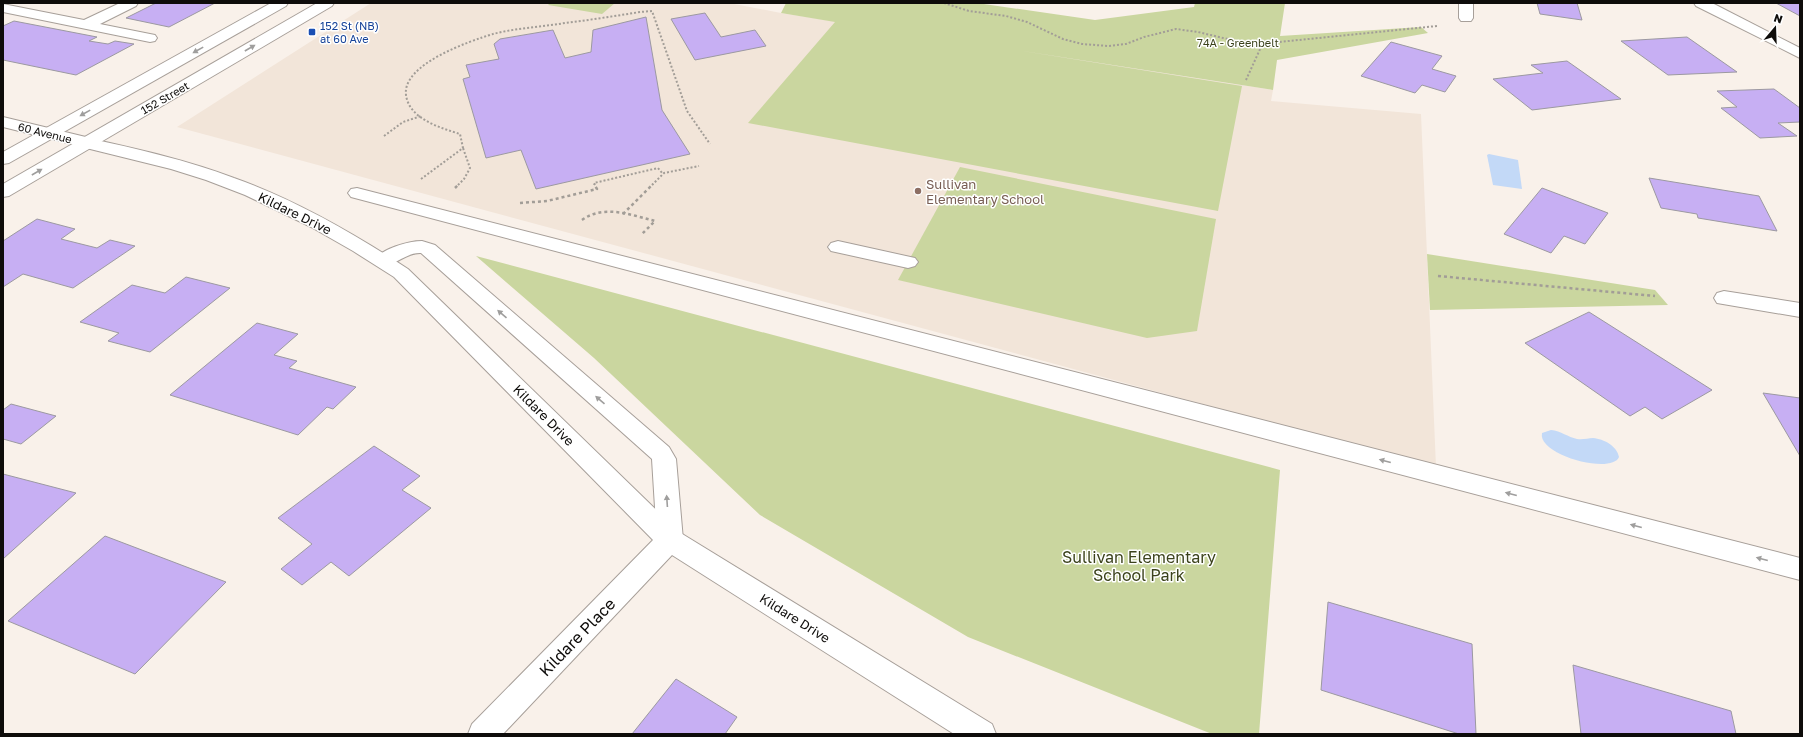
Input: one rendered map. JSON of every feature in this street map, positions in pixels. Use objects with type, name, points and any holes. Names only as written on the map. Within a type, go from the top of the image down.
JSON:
[{"type":"street","points":[[3,8],[16,3]]},
{"type":"street","points":[[86,25],[130,3]]},
{"type":"street","name":"152 Street","points":[[3,159],[281,3]]},
{"type":"street","name":"152 Street","points":[[3,192],[327,3]]},
{"type":"street","points":[[1466,3],[1466,18]]},
{"type":"street","points":[[1701,3],[1800,54]]},
{"type":"street","points":[[3,8],[150,38]]},
{"type":"street","name":"60 Avenue","points":[[3,122],[88,143]]},
{"type":"street","name":"Kildare Drive","points":[[88,143],[130,153],[229,182],[317,223],[383,261],[401,273],[670,540],[981,734]]},
{"type":"street","points":[[357,193],[1800,569]]},
{"type":"street","points":[[383,261],[411,247],[420,246],[428,249],[661,453],[665,466],[670,540]]},
{"type":"street","points":[[838,247],[908,262]]},
{"type":"street","points":[[1724,298],[1800,310]]},
{"type":"street","name":"Kildare Place","points":[[483,734],[670,540]]},
{"type":"path","points":[[944,3],[969,11],[1006,16],[1027,22],[1063,39],[1082,44],[1108,46],[1126,44],[1144,37],[1176,30],[1198,32],[1261,47],[1276,42],[1441,25]]},
{"type":"path","points":[[461,190],[454,188],[464,179],[470,168],[460,134],[436,126],[421,116],[412,107],[407,98],[407,86],[415,73],[435,58],[486,36],[544,25],[652,11],[687,111],[710,144]]},
{"type":"path","points":[[1246,80],[1261,47]]},
{"type":"path","points":[[384,136],[403,122],[421,116]]},
{"type":"path","points":[[418,181],[463,148]]},
{"type":"path","points":[[623,214],[663,174],[699,166]]},
{"type":"path","points":[[515,204],[533,203],[597,189],[594,183],[658,168],[663,174]]},
{"type":"path","points":[[578,225],[588,214],[611,211],[655,221],[639,237]]},
{"type":"path","points":[[1438,276],[1655,296]]},
{"type":"shaded area","name":"Sullivan Elementary School","points":[[371,3],[729,3],[781,13],[1273,90],[1271,101],[1421,114],[1436,467],[177,127]]},
{"type":"green space","points":[[550,3],[615,3],[602,14],[548,5]]},
{"type":"green space","name":"74A - Greenbelt","points":[[786,3],[977,3],[1095,20],[1194,7],[1195,3],[1285,3],[1280,36],[1421,27],[1428,33],[1277,60],[1273,90],[978,44],[1242,86],[1218,211],[748,123],[835,22],[781,13]]},
{"type":"green space","points":[[960,167],[1216,219],[1197,331],[1147,338],[898,280]]},
{"type":"green space","points":[[1427,254],[1655,290],[1668,305],[1430,310]]},
{"type":"green space","name":"Sullivan Elementary School Park","points":[[476,256],[1280,470],[1259,734],[1212,734],[968,637],[760,515],[594,358]]},
{"type":"water","points":[[1489,154],[1518,160],[1522,189],[1493,185],[1487,155]]},
{"type":"water","points":[[1551,430],[1577,439],[1593,438],[1601,440],[1613,446],[1619,457],[1613,462],[1603,464],[1576,460],[1562,455],[1551,449],[1544,441],[1542,433]]},
{"type":"building","points":[[156,3],[215,3],[169,27],[126,18]]},
{"type":"building","points":[[1537,3],[1577,3],[1582,20],[1540,14]]},
{"type":"building","points":[[1776,3],[1800,3],[1800,16]]},
{"type":"building","points":[[705,13],[721,37],[755,30],[766,46],[695,60],[671,19]]},
{"type":"building","points":[[646,17],[662,110],[690,154],[536,189],[521,150],[486,158],[463,79],[470,77],[466,65],[499,59],[494,44],[500,39],[553,30],[565,58],[591,52],[593,30]]},
{"type":"building","points":[[14,21],[97,37],[89,41],[108,44],[115,41],[134,44],[76,75],[3,60],[3,26]]},
{"type":"building","points":[[1687,37],[1737,72],[1668,75],[1621,41]]},
{"type":"building","points":[[1391,42],[1442,56],[1432,69],[1456,76],[1445,92],[1422,85],[1415,93],[1361,76]]},
{"type":"building","points":[[1567,61],[1621,99],[1532,110],[1493,79],[1543,73],[1531,65]]},
{"type":"building","points":[[1774,89],[1800,108],[1800,122],[1778,123],[1797,136],[1760,138],[1721,108],[1737,107],[1717,91]]},
{"type":"building","points":[[1649,178],[1759,196],[1777,231],[1698,218],[1697,214],[1661,208]]},
{"type":"building","points":[[1542,188],[1608,213],[1585,244],[1564,236],[1551,253],[1504,234]]},
{"type":"building","points":[[37,219],[75,229],[61,239],[97,248],[110,240],[135,246],[73,288],[23,274],[3,287],[3,241]]},
{"type":"building","points":[[186,277],[230,288],[150,352],[108,341],[119,333],[80,322],[132,285],[165,293]]},
{"type":"building","points":[[1589,312],[1712,390],[1662,419],[1645,407],[1630,416],[1525,343]]},
{"type":"building","points":[[257,323],[298,334],[274,355],[297,361],[289,368],[356,387],[333,409],[327,407],[298,435],[170,395]]},
{"type":"building","points":[[1763,393],[1800,398],[1800,456]]},
{"type":"building","points":[[11,404],[56,416],[21,444],[3,439],[3,410]]},
{"type":"building","points":[[374,446],[420,476],[402,490],[431,508],[349,576],[331,562],[302,585],[281,569],[312,544],[278,518]]},
{"type":"building","points":[[3,474],[76,493],[3,559]]},
{"type":"building","points":[[105,536],[226,582],[135,674],[8,621]]},
{"type":"building","points":[[1328,602],[1472,644],[1476,734],[1459,734],[1321,690]]},
{"type":"building","points":[[1573,665],[1731,711],[1736,734],[1581,734]]},
{"type":"building","points":[[676,679],[737,717],[725,734],[632,734]]},
{"type":"place","name":"152 St (NB) at 60 Ave","points":[[312,32]]},
{"type":"place","name":"Sullivan Elementary School","points":[[918,191]]}]
